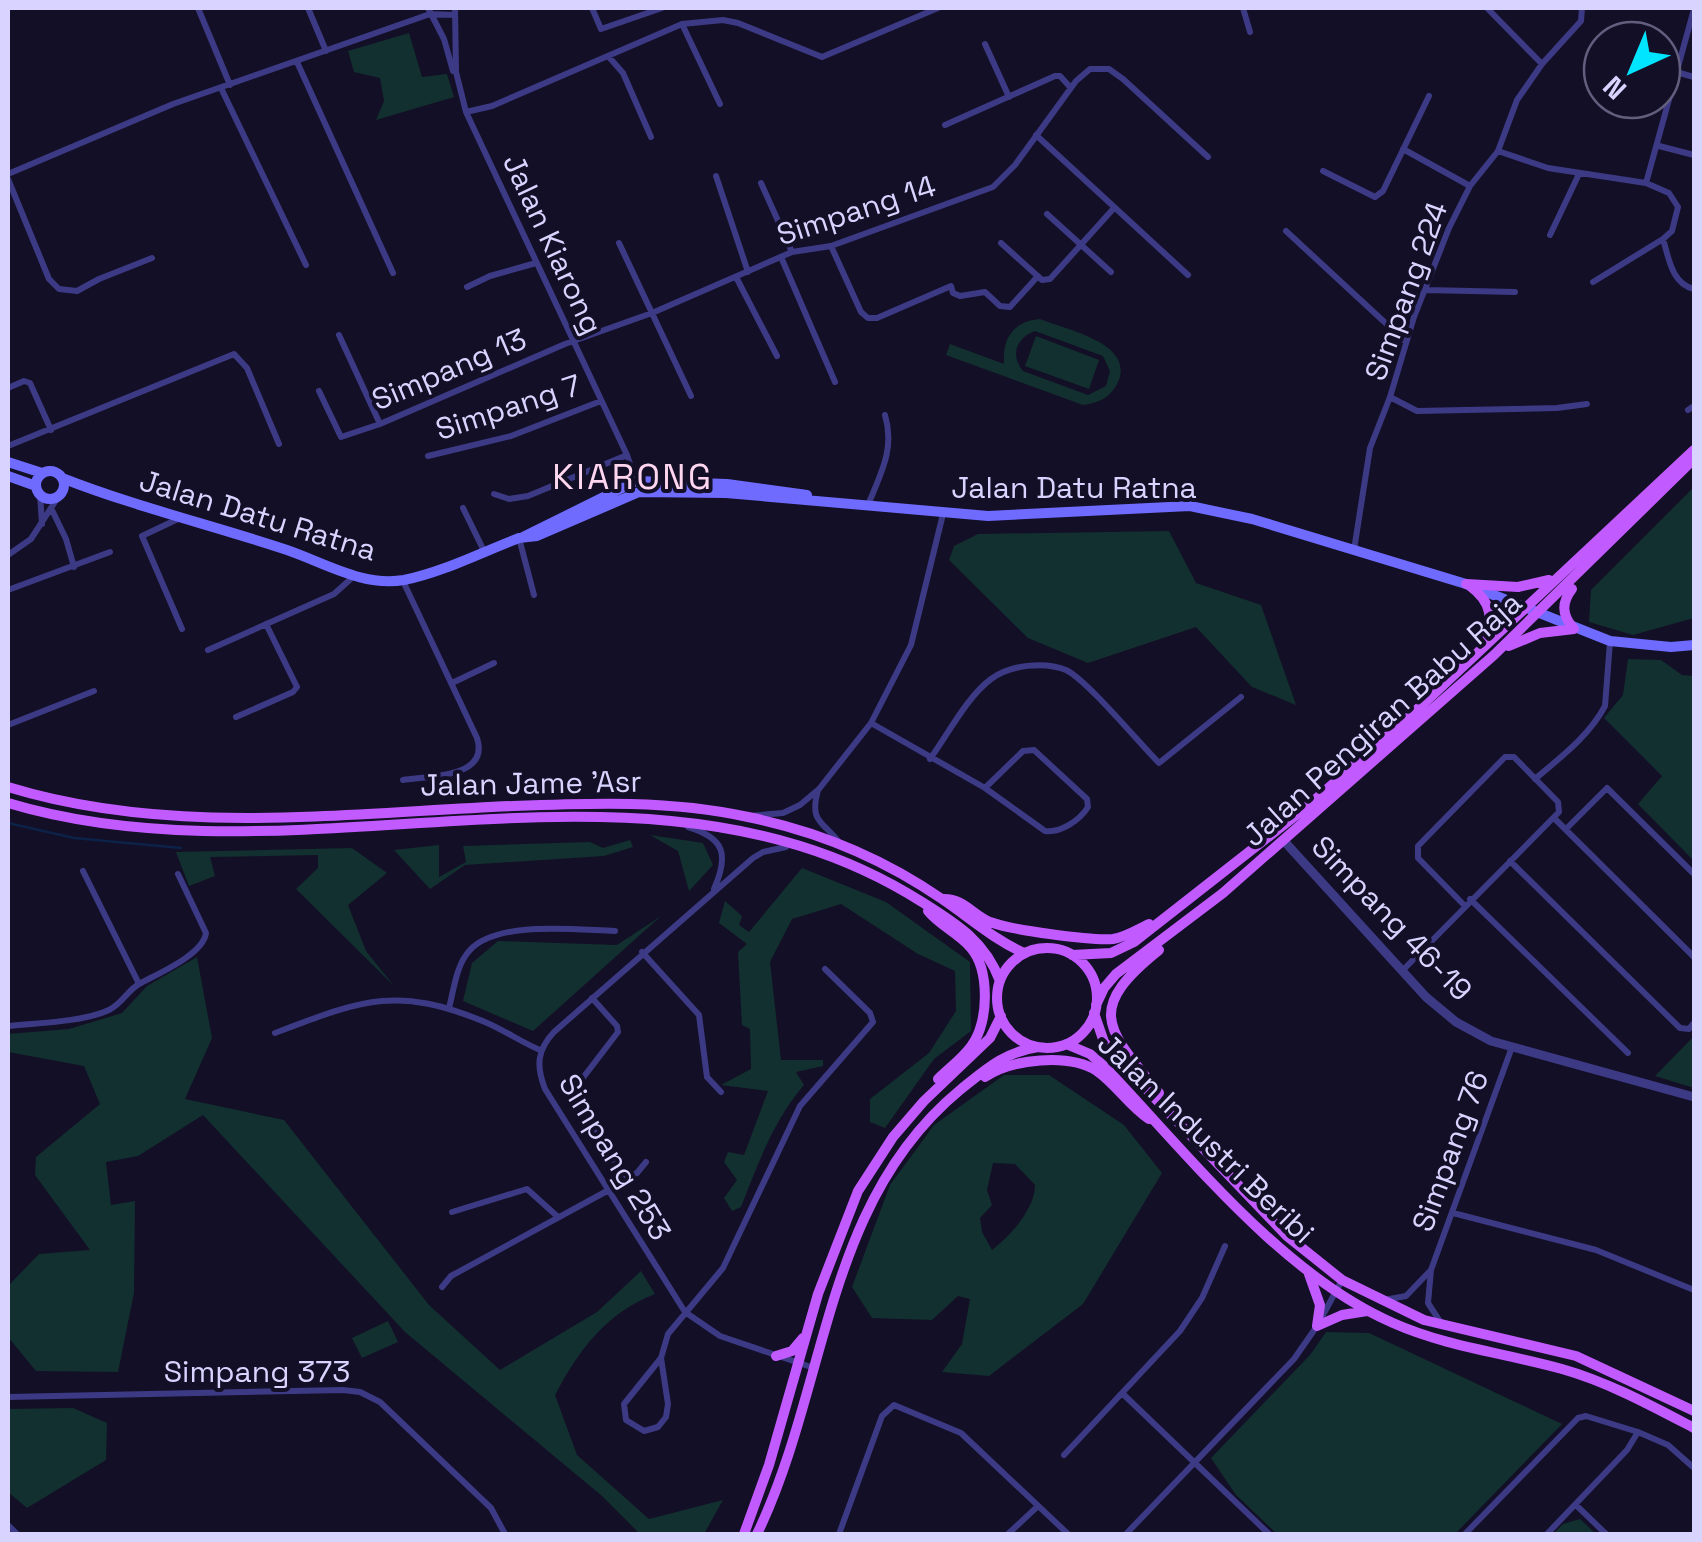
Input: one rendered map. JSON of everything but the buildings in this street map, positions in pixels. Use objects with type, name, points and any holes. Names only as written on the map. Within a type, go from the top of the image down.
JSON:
[{"type":"main road","name":"Jalan Pengiran Babu Raja","points":[[1095,1009],[1104,988],[1116,974],[1284,842],[1490,651],[1555,578],[1694,450]]},
{"type":"main road","name":"Jalan Pengiran Babu Raja","points":[[1072,955],[1120,949],[1134,942],[1309,805],[1537,614],[1694,459]]},
{"type":"main road","points":[[8,462],[42,474],[56,472],[62,488],[52,498],[8,476]]},
{"type":"main road","points":[[38,490],[42,474]]},
{"type":"main road","name":"Jalan Datu Ratna","points":[[62,488],[92,490],[289,551],[354,576],[402,580],[520,538],[638,487],[727,484],[943,514],[1024,516],[1190,506],[1252,519],[1466,584],[1610,641],[1670,647],[1694,645]]},
{"type":"main road","points":[[1574,629],[1565,618],[1566,597],[1600,553]]},
{"type":"main road","points":[[1466,584],[1518,587],[1555,578]]},
{"type":"main road","points":[[1466,584],[1488,605],[1492,618],[1490,651],[1529,636],[1574,629]]},
{"type":"main road","name":"Jalan Jame 'Asr","points":[[8,787],[83,807],[142,816],[252,818],[606,804],[667,805],[748,817],[840,845],[942,899],[993,938],[1024,953]]},
{"type":"main road","name":"Jalan Jame 'Asr","points":[[8,803],[81,822],[248,832],[546,819],[673,819],[760,834],[858,867],[922,903],[983,947],[1000,980]]},
{"type":"main road","points":[[942,899],[956,900],[984,920],[1000,925],[1105,939],[1122,936],[1171,912]]},
{"type":"main road","points":[[922,903],[930,915],[975,953],[984,992],[982,1026],[977,1036],[930,1087],[924,1100]]},
{"type":"main road","points":[[1169,1111],[1116,1040],[1112,1010],[1116,992],[1127,976],[1165,945],[1180,926]]},
{"type":"main road","points":[[757,1534],[783,1470],[835,1295],[874,1196],[896,1158],[940,1107],[1003,1056],[1066,1044],[1084,1032],[1095,1009],[1092,976],[1072,955],[1044,948],[1024,953],[1010,964],[1000,980],[997,998],[1001,1016],[1019,1040],[1038,1047]]},
{"type":"main road","name":"Jalan Industri Beribi","points":[[1095,1009],[1100,1033],[1112,1052],[1287,1236],[1342,1280],[1443,1325],[1576,1356],[1694,1411]]},
{"type":"main road","points":[[744,1534],[769,1465],[829,1260],[858,1191],[882,1151],[924,1100],[982,1047],[1001,1016]]},
{"type":"main road","name":"Jalan Industri Beribi","points":[[1066,1044],[1090,1054],[1252,1222],[1336,1292],[1368,1311],[1435,1339],[1598,1381],[1694,1428]]},
{"type":"main road","points":[[940,1107],[1008,1064],[1061,1062],[1095,1070],[1136,1110],[1159,1123]]},
{"type":"main road","points":[[1306,1270],[1320,1304],[1317,1326]]},
{"type":"main road","points":[[1317,1326],[1333,1318],[1368,1311]]},
{"type":"main road","points":[[776,1356],[792,1352],[808,1330]]},
{"type":"street","points":[[198,8],[226,87],[306,265]]},
{"type":"street","points":[[308,8],[326,51]]},
{"type":"street","points":[[592,8],[601,29],[662,8]]},
{"type":"street","points":[[719,8],[723,20]]},
{"type":"street","points":[[466,112],[492,106],[682,24],[723,20],[738,23],[822,58],[938,8]]},
{"type":"street","points":[[1243,8],[1250,32]]},
{"type":"street","points":[[1487,8],[1542,64]]},
{"type":"street","name":"Simpang 224","points":[[1354,550],[1370,448],[1449,228],[1470,186],[1498,151],[1517,100],[1542,64],[1581,21],[1582,8]]},
{"type":"street","points":[[1682,51],[1694,9]]},
{"type":"street","points":[[432,10],[458,86]]},
{"type":"street","points":[[152,258],[77,291],[59,290],[49,279],[8,176],[190,98],[298,62],[432,10],[455,11]]},
{"type":"street","name":"Jalan Kiarong","points":[[455,11],[458,86],[466,112],[627,455],[638,487]]},
{"type":"street","points":[[682,24],[720,104]]},
{"type":"street","points":[[985,44],[1009,96]]},
{"type":"street","points":[[608,56],[623,74],[651,137]]},
{"type":"street","points":[[298,62],[392,273]]},
{"type":"street","name":"Simpang 14","points":[[574,343],[792,252],[831,246],[993,187],[1016,165],[1070,88],[1090,69],[1109,69],[1208,157]]},
{"type":"street","points":[[945,125],[1055,76],[1060,76],[1070,88]]},
{"type":"street","points":[[1323,171],[1375,197],[1382,192],[1429,96]]},
{"type":"street","points":[[1646,183],[1664,120]]},
{"type":"street","points":[[1036,135],[1188,275]]},
{"type":"street","points":[[1658,146],[1694,155]]},
{"type":"street","points":[[1403,150],[1470,186]]},
{"type":"street","points":[[1498,151],[1548,168],[1646,183],[1669,193],[1678,207],[1672,231],[1593,282]]},
{"type":"street","points":[[1550,235],[1579,174]]},
{"type":"street","points":[[716,176],[748,272]]},
{"type":"street","points":[[762,183],[792,252]]},
{"type":"street","points":[[1001,244],[1042,280],[1050,278],[1114,208]]},
{"type":"street","points":[[1047,214],[1111,272]]},
{"type":"street","points":[[1286,231],[1406,342]]},
{"type":"street","points":[[1663,239],[1674,275],[1694,289]]},
{"type":"street","points":[[619,243],[691,396]]},
{"type":"street","points":[[831,246],[840,271],[868,318],[877,318],[951,286],[953,293],[960,296],[985,292],[1000,306],[1010,307],[1038,276]]},
{"type":"street","points":[[781,257],[835,382]]},
{"type":"street","points":[[467,287],[536,263]]},
{"type":"street","points":[[736,277],[777,356]]},
{"type":"street","points":[[1425,290],[1515,292]]},
{"type":"street","points":[[339,334],[380,424]]},
{"type":"street","name":"Simpang 13","points":[[320,391],[341,437],[574,343]]},
{"type":"street","points":[[8,446],[229,354],[240,357],[247,368],[279,444]]},
{"type":"street","points":[[8,388],[30,382],[52,430]]},
{"type":"street","points":[[1390,396],[1417,411],[1588,404]]},
{"type":"street","name":"Simpang 7","points":[[428,456],[511,436],[601,401]]},
{"type":"street","points":[[868,504],[890,452],[891,435],[885,415]]},
{"type":"street","points":[[494,494],[509,499],[528,496],[627,455]]},
{"type":"street","points":[[8,555],[32,539],[62,488]]},
{"type":"street","points":[[38,490],[42,525]]},
{"type":"street","points":[[464,508],[484,551]]},
{"type":"street","points":[[52,509],[74,567]]},
{"type":"street","points":[[748,817],[791,810],[819,789],[870,724],[912,645],[943,514]]},
{"type":"street","points":[[181,518],[142,536],[182,629]]},
{"type":"street","points":[[520,538],[534,595]]},
{"type":"street","points":[[8,590],[110,552]]},
{"type":"street","points":[[208,650],[334,594],[354,576]]},
{"type":"street","points":[[402,580],[452,684],[468,706],[480,743],[476,759],[460,772],[404,780]]},
{"type":"street","points":[[236,717],[297,687],[266,624]]},
{"type":"street","points":[[1535,779],[1578,742],[1606,706],[1610,641]]},
{"type":"street","points":[[452,684],[494,663]]},
{"type":"street","points":[[930,759],[982,688],[1000,674],[1017,668],[1053,666],[1076,676],[1158,763],[1241,696]]},
{"type":"street","points":[[8,725],[94,691]]},
{"type":"street","points":[[870,724],[985,788],[1045,831],[1060,829],[1082,817],[1088,803],[1038,751],[1022,751],[985,788]]},
{"type":"street","points":[[1403,970],[1467,902],[1560,812],[1558,802],[1514,757],[1504,758],[1418,846],[1418,858],[1467,902],[1628,1053]]},
{"type":"street","points":[[1566,829],[1607,788],[1694,874]]},
{"type":"street","points":[[819,789],[814,810],[818,822],[840,845]]},
{"type":"street","points":[[673,819],[708,834],[720,848],[723,868],[714,890]]},
{"type":"street","points":[[1556,819],[1694,957]]},
{"type":"street","name":"Simpang 46-19","points":[[1284,842],[1426,997],[1456,1022],[1512,1048],[1694,1096]]},
{"type":"street","name":"Simpang 253","points":[[802,846],[763,852],[714,890],[554,1032],[540,1050],[538,1062],[545,1089],[685,1312],[720,1336],[814,1368]]},
{"type":"street","points":[[1510,861],[1680,1028],[1689,1028],[1694,1023]]},
{"type":"street","points":[[83,870],[139,984]]},
{"type":"street","points":[[8,1026],[106,1011],[207,938],[178,874]]},
{"type":"street","points":[[448,1008],[460,966],[468,951],[483,939],[514,932],[615,932]]},
{"type":"street","points":[[642,952],[699,1016],[707,1077],[721,1092]]},
{"type":"street","points":[[661,1358],[668,1404],[666,1417],[650,1430],[636,1428],[626,1420],[624,1404],[661,1358],[668,1334],[729,1258],[795,1114],[873,1022],[870,1013],[824,970]]},
{"type":"street","points":[[592,998],[618,1032],[579,1084],[578,1103],[628,1176],[637,1173],[646,1162]]},
{"type":"street","points":[[276,1033],[366,1002],[421,1000],[490,1024],[540,1050]]},
{"type":"street","name":"Simpang 76","points":[[1443,1325],[1428,1303],[1431,1270],[1512,1048]]},
{"type":"street","points":[[452,1212],[527,1189],[558,1217]]},
{"type":"street","points":[[442,1287],[451,1276],[606,1191]]},
{"type":"street","points":[[1453,1213],[1596,1250],[1694,1290]]},
{"type":"street","points":[[1064,1455],[1184,1326],[1202,1298],[1225,1246]]},
{"type":"street","name":"Simpang 76","points":[[1381,1300],[1406,1296],[1431,1270]]},
{"type":"street","points":[[1126,1534],[1294,1358],[1342,1280]]},
{"type":"street","name":"Simpang 373","points":[[8,1397],[360,1392],[380,1402],[491,1508],[504,1534]]},
{"type":"street","points":[[1122,1393],[1269,1534]]},
{"type":"street","points":[[839,1534],[882,1416],[890,1407],[900,1406],[961,1433],[1068,1534]]},
{"type":"street","points":[[1465,1534],[1578,1418],[1586,1416],[1638,1432],[1668,1445],[1694,1468]]},
{"type":"street","points":[[1547,1534],[1628,1450],[1638,1432]]},
{"type":"street","points":[[1576,1505],[1606,1534]]},
{"type":"street","points":[[1008,1534],[1038,1506]]},
{"type":"street","points":[[8,1525],[17,1534]]},
{"type":"green space","points":[[409,33],[422,77],[447,74],[454,97],[376,120],[384,101],[380,78],[354,72],[348,51]]},
{"type":"green space","points":[[1031,320],[1067,328],[1110,349],[1121,372],[1113,390],[1102,400],[1083,405],[946,355],[950,344],[1004,364],[1005,346],[1012,332]],"holes":[[[1035,331],[1103,356],[1110,371],[1106,386],[1088,395],[1023,371],[1016,353],[1023,338]]]},
{"type":"green space","points":[[1036,336],[1099,360],[1089,389],[1025,366]]},
{"type":"green space","points":[[1694,487],[1694,618],[1633,635],[1589,622],[1591,590]]},
{"type":"green space","points":[[1169,531],[1196,583],[1261,605],[1296,705],[1252,687],[1196,627],[1088,663],[1028,638],[949,560],[954,546],[978,534]]},
{"type":"green space","points":[[1628,659],[1661,660],[1682,675],[1694,676],[1694,861],[1638,804],[1662,776],[1604,718],[1623,695]]},
{"type":"green space","points":[[650,835],[703,843],[713,865],[689,891],[678,851]]},
{"type":"green space","points":[[630,840],[633,847],[604,856],[465,865],[430,889],[394,850],[439,845],[439,877],[466,862],[463,846],[590,842],[603,848]]},
{"type":"green space","points":[[352,848],[387,873],[348,905],[366,951],[394,986],[296,889],[318,868],[318,855],[210,857],[215,876],[189,886],[176,852]]},
{"type":"green space","points":[[802,868],[886,902],[970,962],[971,1031],[934,1059],[885,1128],[870,1122],[870,1099],[929,1053],[956,1011],[955,971],[918,954],[841,904],[792,919],[770,962],[781,1060],[823,1060],[823,1066],[796,1072],[804,1085],[775,1128],[741,1207],[732,1211],[724,1198],[737,1180],[724,1162],[728,1152],[744,1155],[768,1091],[721,1085],[751,1069],[750,1029],[742,1025],[738,952],[747,944],[719,923],[725,901],[742,916],[739,925],[749,932]]},
{"type":"green space","points":[[661,916],[533,1031],[463,1001],[472,963],[498,941],[617,945]]},
{"type":"green space","points":[[197,957],[212,1038],[185,1099],[284,1120],[429,1305],[500,1370],[597,1312],[641,1271],[655,1294],[608,1322],[574,1363],[555,1395],[577,1455],[649,1519],[723,1500],[704,1534],[640,1534],[602,1496],[405,1332],[203,1115],[138,1156],[106,1162],[111,1205],[135,1201],[134,1293],[118,1372],[36,1371],[8,1337],[8,1286],[39,1254],[90,1250],[35,1175],[36,1157],[100,1104],[84,1066],[8,1052],[8,1034],[69,1029],[122,1013],[147,986]]},
{"type":"green space","points":[[1694,1036],[1694,1088],[1655,1076]]},
{"type":"green space","points":[[1004,1075],[1049,1075],[1124,1125],[1162,1173],[1083,1304],[989,1376],[942,1372],[962,1344],[970,1299],[958,1296],[932,1320],[872,1318],[852,1287],[890,1185],[934,1125]],"holes":[[[993,1163],[1015,1164],[1035,1185],[1034,1194],[1020,1221],[992,1250],[982,1232],[980,1218],[992,1205],[987,1190]]]},
{"type":"green space","points":[[388,1321],[398,1342],[362,1358],[352,1338]]},
{"type":"green space","points":[[1326,1332],[1369,1333],[1562,1424],[1455,1534],[1277,1534],[1236,1495],[1211,1458],[1310,1355]]},
{"type":"green space","points":[[73,1408],[107,1423],[106,1460],[27,1508],[8,1492],[8,1409]]},
{"type":"green space","points":[[1580,1519],[1596,1534],[1553,1534],[1563,1524]]},
{"type":"waterway","points":[[8,823],[74,838],[181,848]]},
{"type":"district","name":"KIARONG","points":[[633,477]]}]
